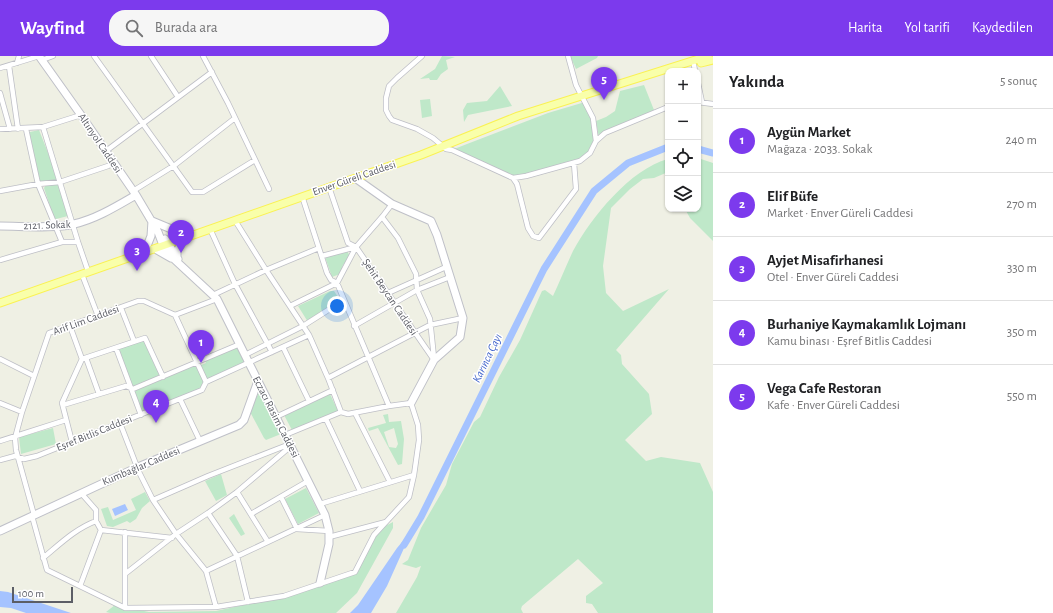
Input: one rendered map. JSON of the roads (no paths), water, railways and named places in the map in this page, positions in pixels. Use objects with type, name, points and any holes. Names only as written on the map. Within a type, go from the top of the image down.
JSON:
[{"type":"main road","name":"Enver Güreli Caddesi","points":[[185,239],[212,232],[520,120],[708,56]]},
{"type":"main road","name":"Altınyol Caddesi","points":[[40,57],[106,151],[167,246]]},
{"type":"main road","points":[[695,68],[713,60]]},
{"type":"main road","name":"Enver Güreli Caddesi","points":[[583,98],[665,75]]},
{"type":"main road","name":"Enver Güreli Caddesi","points":[[0,307],[185,239],[444,148]]},
{"type":"main road","points":[[358,180],[392,204],[431,221],[437,235],[463,318],[460,337],[434,360],[411,403]]},
{"type":"main road","name":"2121. Sokak","points":[[0,226],[73,225],[89,220],[134,193]]},
{"type":"main road","points":[[145,252],[151,236],[152,221],[185,239],[177,251],[176,260],[157,250]]},
{"type":"main road","name":"Enver Güreli Caddesi","points":[[0,302],[88,271],[167,246]]},
{"type":"main road","name":"Eczacı Rasim Caddesi","points":[[167,246],[182,267],[215,297],[325,515],[329,534],[329,544],[320,583]]},
{"type":"main road","name":"Kumbağlar Caddesi","points":[[0,531],[81,492],[242,423],[258,381]]},
{"type":"street","points":[[17,63],[19,56]]},
{"type":"street","points":[[0,68],[40,57],[53,56]]},
{"type":"street","points":[[94,56],[192,192],[203,192],[255,160]]},
{"type":"street","points":[[151,56],[178,97]]},
{"type":"street","points":[[203,56],[269,189]]},
{"type":"street","points":[[422,56],[396,78],[389,86],[386,98],[386,110],[389,116],[392,120],[428,134],[444,148],[452,150],[513,178],[517,184],[528,228],[533,236],[539,238],[576,189],[574,163]]},
{"type":"street","points":[[568,56],[576,85],[593,118],[596,141]]},
{"type":"street","points":[[9,66],[18,129]]},
{"type":"street","points":[[106,151],[212,72]]},
{"type":"street","points":[[0,93],[10,129]]},
{"type":"street","points":[[701,102],[713,104]]},
{"type":"street","points":[[513,178],[580,162],[590,153],[596,141],[605,133],[665,109]]},
{"type":"street","points":[[0,129],[26,129],[43,127],[81,115]]},
{"type":"street","points":[[134,193],[173,166],[235,118]]},
{"type":"street","points":[[43,127],[88,271]]},
{"type":"street","points":[[26,129],[38,184],[62,242]]},
{"type":"street","points":[[0,191],[38,184],[60,182],[114,163]]},
{"type":"street","name":"Şehit Beycan Caddesi","points":[[330,190],[348,243],[356,246],[434,360]]},
{"type":"street","points":[[304,199],[327,273],[330,280],[337,283],[389,406]]},
{"type":"street","points":[[290,306],[337,283],[356,246],[392,204]]},
{"type":"street","points":[[382,217],[398,238],[416,274],[418,290],[430,319],[434,360]]},
{"type":"street","points":[[236,222],[309,335],[341,412]]},
{"type":"street","points":[[212,232],[235,284],[272,352]]},
{"type":"street","points":[[0,260],[62,242],[78,242]]},
{"type":"street","points":[[322,256],[356,246]]},
{"type":"street","points":[[206,382],[176,315],[215,297],[235,284],[319,248]]},
{"type":"street","points":[[388,293],[446,266]]},
{"type":"street","points":[[83,277],[98,316]]},
{"type":"street","points":[[354,326],[418,290],[450,277]]},
{"type":"street","points":[[245,355],[303,326],[344,300]]},
{"type":"street","name":"Arif Lim Caddesi","points":[[43,558],[16,450],[15,436],[49,333],[140,301],[176,315]]},
{"type":"street","points":[[121,308],[134,341]]},
{"type":"street","points":[[328,378],[368,358],[414,332],[430,325],[463,318]]},
{"type":"street","points":[[70,326],[99,394]]},
{"type":"street","name":"Eşref Bitlis Caddesi","points":[[0,460],[12,456],[24,459],[37,456],[141,415],[202,390],[206,382],[309,335]]},
{"type":"street","points":[[72,442],[62,405],[84,358],[144,338],[146,339],[163,377]]},
{"type":"street","points":[[131,389],[240,344]]},
{"type":"street","points":[[283,347],[309,401]]},
{"type":"street","points":[[116,348],[141,415]]},
{"type":"street","points":[[0,359],[34,376]]},
{"type":"street","points":[[62,405],[126,386],[131,389]]},
{"type":"street","points":[[276,417],[333,390]]},
{"type":"street","points":[[180,399],[200,441]]},
{"type":"street","points":[[0,403],[22,412]]},
{"type":"street","points":[[96,521],[71,534],[43,558],[47,570],[125,608],[216,607],[248,602],[284,596],[355,572],[374,535],[409,497],[419,440],[418,425],[411,403],[348,414],[341,412],[285,436]]},
{"type":"street","points":[[355,413],[390,482]]},
{"type":"street","points":[[326,419],[360,491]]},
{"type":"street","points":[[0,441],[66,420]]},
{"type":"street","points":[[120,423],[153,500],[176,534],[206,571],[216,607]]},
{"type":"street","points":[[153,500],[208,476],[290,445]]},
{"type":"street","points":[[125,574],[176,534],[237,492],[290,445]]},
{"type":"street","points":[[320,504],[414,475]]},
{"type":"street","points":[[251,514],[308,481]]},
{"type":"street","points":[[80,586],[101,530],[96,521],[96,510],[81,492]]},
{"type":"street","points":[[237,492],[268,542]]},
{"type":"street","points":[[281,497],[297,529]]},
{"type":"street","points":[[208,513],[237,556],[248,602]]},
{"type":"street","points":[[206,571],[325,515]]},
{"type":"street","points":[[297,529],[329,534],[386,522]]},
{"type":"street","points":[[101,530],[172,538]]},
{"type":"street","points":[[125,532],[125,608]]},
{"type":"water","points":[[125,504],[128,510],[115,516],[112,509]]},
{"type":"water","points":[[409,537],[387,586],[371,613],[350,613],[358,605],[397,548]]},
{"type":"water","points":[[0,591],[8,592],[71,613],[26,613],[11,608],[0,607]]},
{"type":"waterway","name":"Karınca Çayı","points":[[404,545],[421,517],[544,269],[594,191],[628,163],[665,148]]},
{"type":"waterway","name":"Karınca Çayı","points":[[701,150],[713,153]]},
{"type":"place","name":"Vega Cafe Restoran","points":[[604,100]]},
{"type":"place","name":"Elif Büfe","points":[[181,253]]},
{"type":"place","name":"Ayjet Misafirhanesi","points":[[137,271]]},
{"type":"place","name":"Aygün Market","points":[[201,363]]},
{"type":"place","name":"Burhaniye Kaymakamlık Lojmanı","points":[[156,423]]}]
